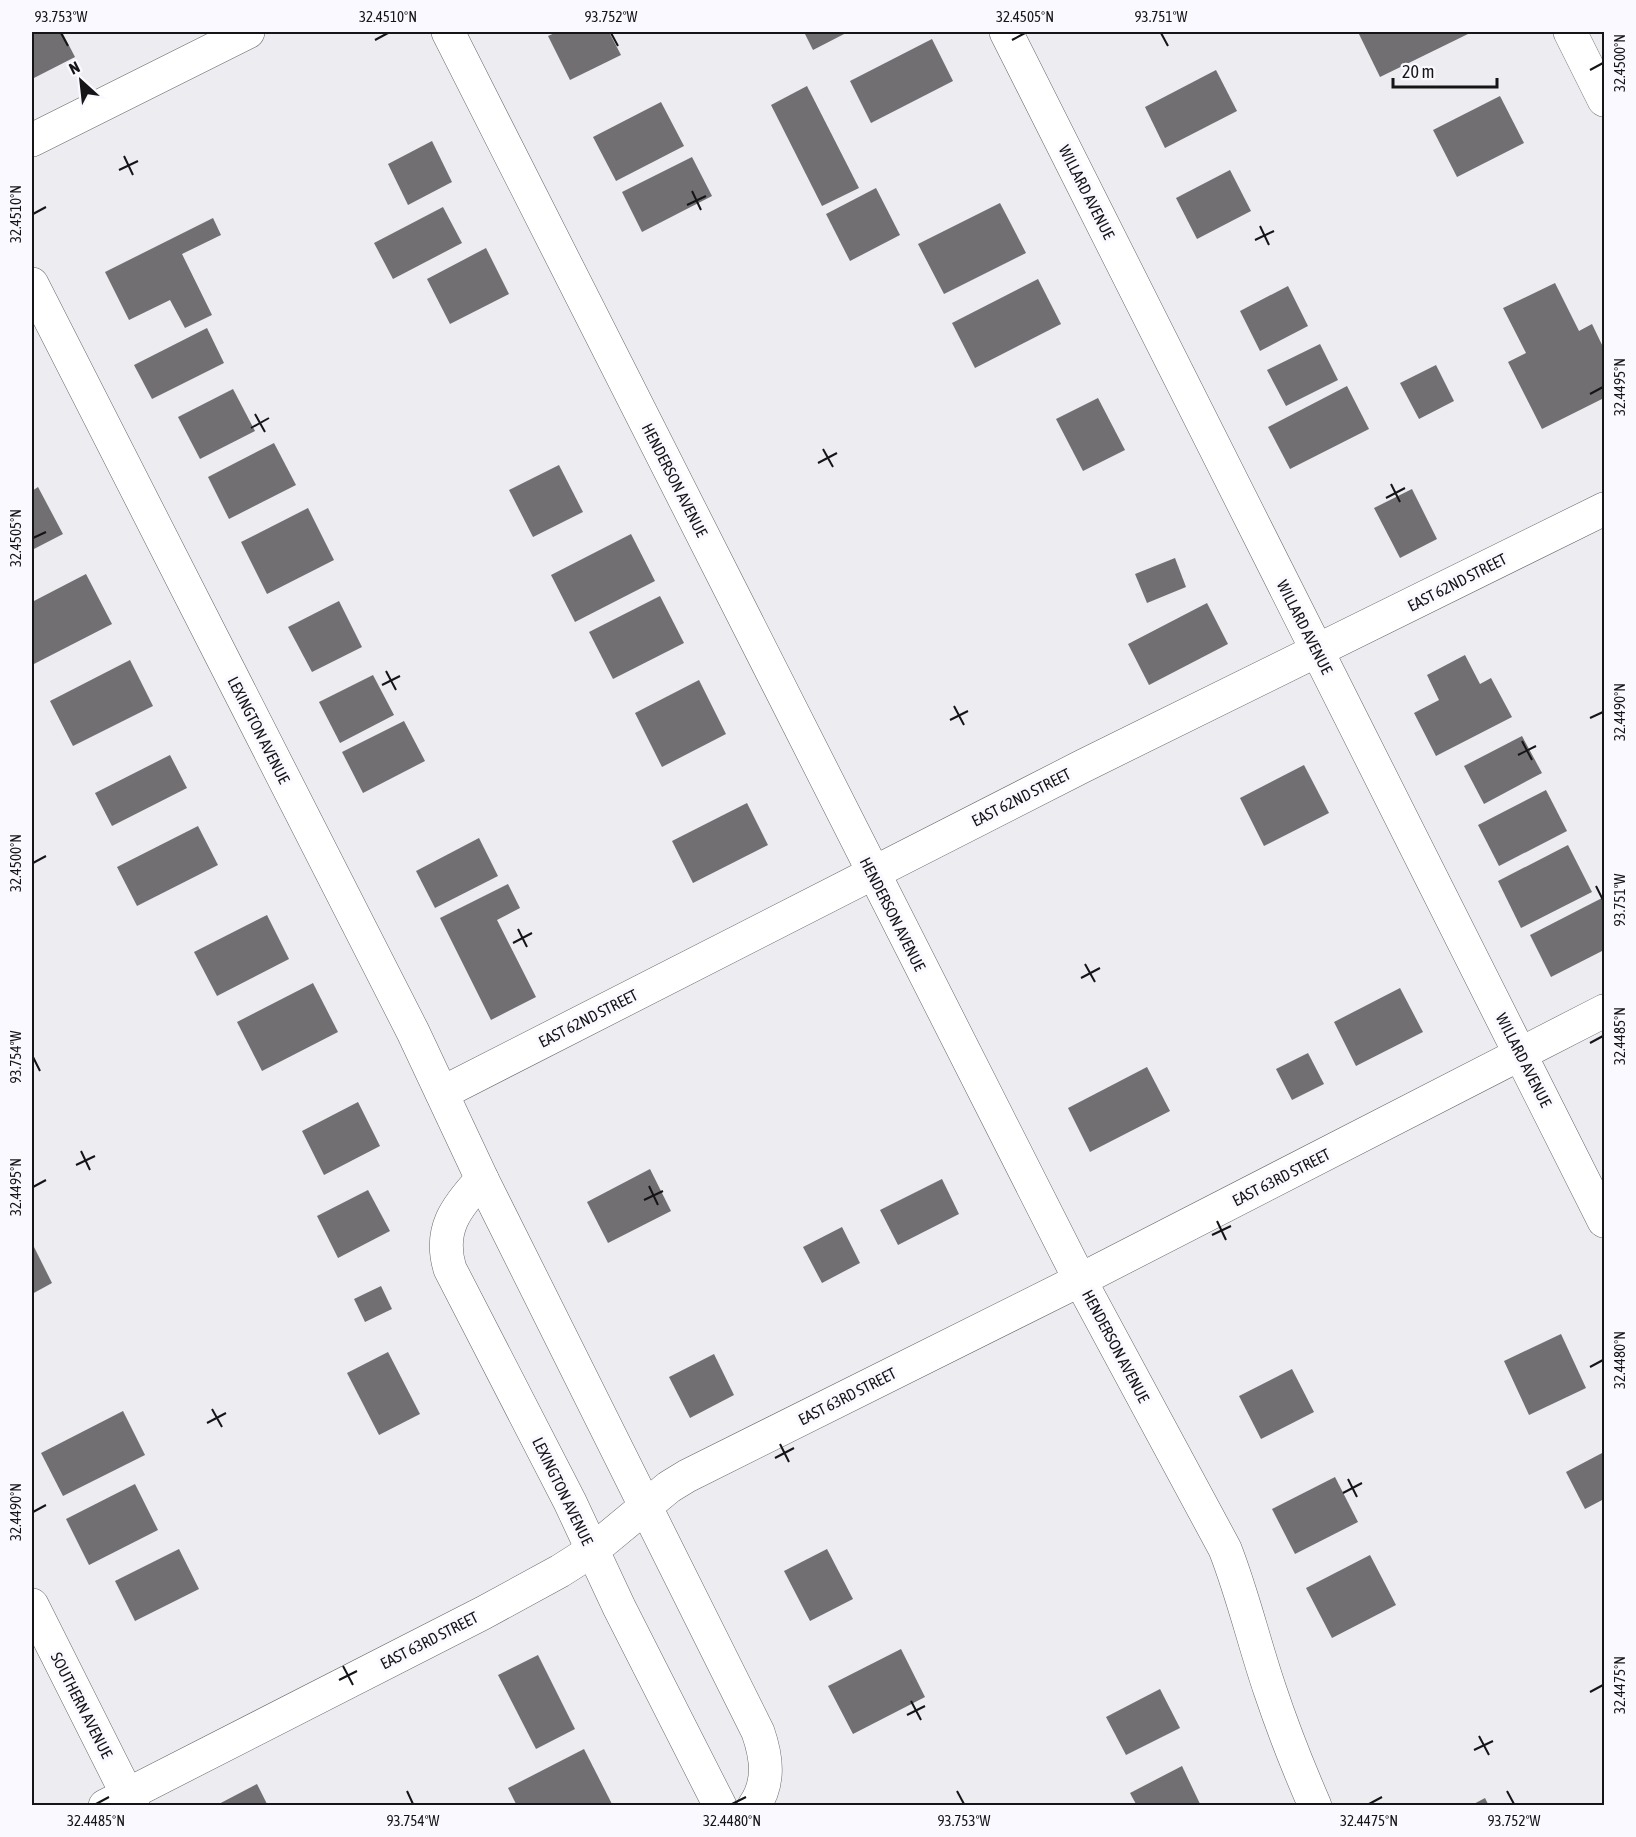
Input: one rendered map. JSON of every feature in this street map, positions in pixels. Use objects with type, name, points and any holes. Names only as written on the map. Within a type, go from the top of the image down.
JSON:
[{"type":"street","points":[[32,140],[248,32]]},
{"type":"street","name":"HENDERSON AVENUE","points":[[448,32],[1080,1280],[1225,1549],[1243,1594],[1269,1688],[1292,1756],[1315,1806]]},
{"type":"street","name":"WILLARD AVENUE","points":[[1006,32],[1605,1221]]},
{"type":"street","points":[[1570,32],[1605,100]]},
{"type":"street","name":"LEXINGTON AVENUE","points":[[32,284],[402,1010],[482,1179],[644,1508],[758,1732],[766,1765],[765,1781],[754,1806]]},
{"type":"street","name":"EAST 62ND STREET","points":[[442,1093],[1083,766],[1605,508]]},
{"type":"street","name":"EAST 63RD STREET","points":[[122,1802],[483,1613],[593,1550],[687,1476],[1080,1280],[1605,1011]]},
{"type":"street","name":"LEXINGTON AVENUE","points":[[482,1179],[465,1197],[447,1230],[444,1250],[450,1269],[720,1806]]},
{"type":"street","name":"SOUTHERN AVENUE","points":[[32,1605],[122,1802]]},
{"type":"building","points":[[32,32],[62,32],[75,57],[32,79]]},
{"type":"building","points":[[557,32],[609,32],[621,55],[570,80],[548,36]]},
{"type":"building","points":[[804,32],[848,32],[813,50]]},
{"type":"building","points":[[1358,32],[1466,32],[1468,34],[1380,77]]},
{"type":"building","points":[[932,39],[953,81],[871,123],[850,81]]},
{"type":"building","points":[[1216,70],[1237,111],[1165,148],[1145,107]]},
{"type":"building","points":[[807,86],[859,188],[822,206],[771,105]]},
{"type":"building","points":[[1500,96],[1524,143],[1457,177],[1433,130]]},
{"type":"building","points":[[661,102],[684,146],[616,181],[593,137]]},
{"type":"building","points":[[432,141],[452,182],[408,205],[388,164]]},
{"type":"building","points":[[692,157],[712,196],[642,232],[622,192]]},
{"type":"building","points":[[1230,170],[1251,211],[1197,239],[1176,198]]},
{"type":"building","points":[[876,188],[900,235],[850,261],[826,214]]},
{"type":"building","points":[[1000,203],[1026,253],[944,294],[918,244]]},
{"type":"building","points":[[443,207],[462,243],[393,279],[374,243]]},
{"type":"building","points":[[213,218],[221,235],[182,254],[212,315],[185,328],[170,300],[129,320],[105,272]]},
{"type":"building","points":[[486,248],[509,294],[450,324],[427,279]]},
{"type":"building","points":[[1038,279],[1061,324],[975,368],[952,323]]},
{"type":"building","points":[[1555,283],[1579,331],[1592,324],[1604,349],[1604,398],[1542,429],[1508,362],[1526,353],[1503,308]]},
{"type":"building","points":[[1288,286],[1308,326],[1260,351],[1240,311]]},
{"type":"building","points":[[207,328],[224,363],[152,399],[134,365]]},
{"type":"building","points":[[1320,344],[1338,380],[1286,406],[1267,370]]},
{"type":"building","points":[[1436,365],[1454,401],[1419,419],[1400,383]]},
{"type":"building","points":[[1347,386],[1369,429],[1290,469],[1268,427]]},
{"type":"building","points":[[233,389],[255,431],[200,459],[178,417]]},
{"type":"building","points":[[1098,398],[1125,450],[1083,471],[1056,419]]},
{"type":"building","points":[[274,443],[296,485],[229,519],[208,477]]},
{"type":"building","points":[[559,465],[583,512],[533,537],[509,490]]},
{"type":"building","points":[[38,487],[63,534],[32,550],[32,491]]},
{"type":"building","points":[[1412,489],[1437,539],[1400,558],[1374,508]]},
{"type":"building","points":[[308,508],[334,560],[267,594],[241,542]]},
{"type":"building","points":[[631,534],[655,581],[575,622],[551,575]]},
{"type":"building","points":[[1175,558],[1186,587],[1147,603],[1135,574]]},
{"type":"building","points":[[86,574],[112,624],[32,665],[32,602]]},
{"type":"building","points":[[660,596],[684,643],[613,679],[589,632]]},
{"type":"building","points":[[339,601],[362,647],[312,672],[288,627]]},
{"type":"building","points":[[1207,603],[1228,644],[1149,685],[1128,644]]},
{"type":"building","points":[[1465,655],[1480,684],[1491,678],[1512,717],[1436,756],[1414,713],[1439,700],[1427,675]]},
{"type":"building","points":[[130,660],[153,706],[73,746],[50,701]]},
{"type":"building","points":[[373,675],[394,715],[340,743],[319,702]]},
{"type":"building","points":[[699,680],[726,734],[662,767],[635,713]]},
{"type":"building","points":[[404,721],[425,761],[363,793],[342,752]]},
{"type":"building","points":[[1522,736],[1542,773],[1484,804],[1464,766]]},
{"type":"building","points":[[170,755],[187,788],[112,826],[95,793]]},
{"type":"building","points":[[1304,765],[1329,813],[1264,846],[1240,798]]},
{"type":"building","points":[[1546,790],[1567,831],[1499,866],[1478,825]]},
{"type":"building","points":[[747,803],[768,845],[693,883],[672,841]]},
{"type":"building","points":[[198,826],[218,865],[137,906],[117,867]]},
{"type":"building","points":[[479,838],[498,876],[435,908],[416,871]]},
{"type":"building","points":[[1568,845],[1592,892],[1521,928],[1498,881]]},
{"type":"building","points":[[508,884],[520,908],[497,920],[536,997],[491,1020],[440,918]]},
{"type":"building","points":[[1604,897],[1604,950],[1551,977],[1530,935]]},
{"type":"building","points":[[267,915],[289,959],[217,996],[194,952]]},
{"type":"building","points":[[313,983],[338,1032],[262,1071],[237,1022]]},
{"type":"building","points":[[1400,988],[1423,1032],[1356,1066],[1334,1022]]},
{"type":"building","points":[[1308,1053],[1324,1084],[1292,1100],[1276,1069]]},
{"type":"building","points":[[1147,1067],[1170,1111],[1090,1152],[1068,1108]]},
{"type":"building","points":[[358,1102],[380,1146],[324,1175],[302,1131]]},
{"type":"building","points":[[650,1169],[671,1211],[608,1243],[587,1202]]},
{"type":"building","points":[[942,1179],[959,1214],[898,1245],[880,1210]]},
{"type":"building","points":[[368,1190],[390,1231],[338,1258],[317,1216]]},
{"type":"building","points":[[842,1227],[860,1263],[822,1283],[803,1247]]},
{"type":"building","points":[[32,1243],[52,1283],[32,1294]]},
{"type":"building","points":[[381,1286],[392,1309],[365,1322],[354,1299]]},
{"type":"building","points":[[1561,1334],[1586,1388],[1529,1415],[1504,1361]]},
{"type":"building","points":[[388,1352],[420,1414],[379,1435],[347,1373]]},
{"type":"building","points":[[714,1354],[734,1395],[690,1418],[669,1377]]},
{"type":"building","points":[[1292,1369],[1314,1412],[1261,1439],[1239,1396]]},
{"type":"building","points":[[123,1411],[145,1455],[63,1496],[41,1453]]},
{"type":"building","points":[[1604,1452],[1604,1499],[1585,1509],[1566,1472]]},
{"type":"building","points":[[1335,1477],[1358,1522],[1295,1554],[1272,1509]]},
{"type":"building","points":[[135,1484],[158,1530],[89,1565],[66,1519]]},
{"type":"building","points":[[179,1549],[199,1589],[135,1621],[115,1581]]},
{"type":"building","points":[[827,1549],[853,1599],[810,1621],[784,1571]]},
{"type":"building","points":[[1370,1555],[1396,1605],[1332,1638],[1306,1588]]},
{"type":"building","points":[[901,1649],[925,1697],[853,1734],[828,1686]]},
{"type":"building","points":[[538,1655],[575,1729],[536,1749],[498,1675]]},
{"type":"building","points":[[1160,1689],[1180,1728],[1126,1755],[1106,1717]]},
{"type":"building","points":[[584,1749],[613,1806],[517,1806],[508,1788]]},
{"type":"building","points":[[1182,1766],[1201,1806],[1137,1806],[1130,1793]]},
{"type":"building","points":[[257,1784],[268,1806],[215,1806]]},
{"type":"building","points":[[1485,1798],[1489,1806],[1470,1806]]}]
